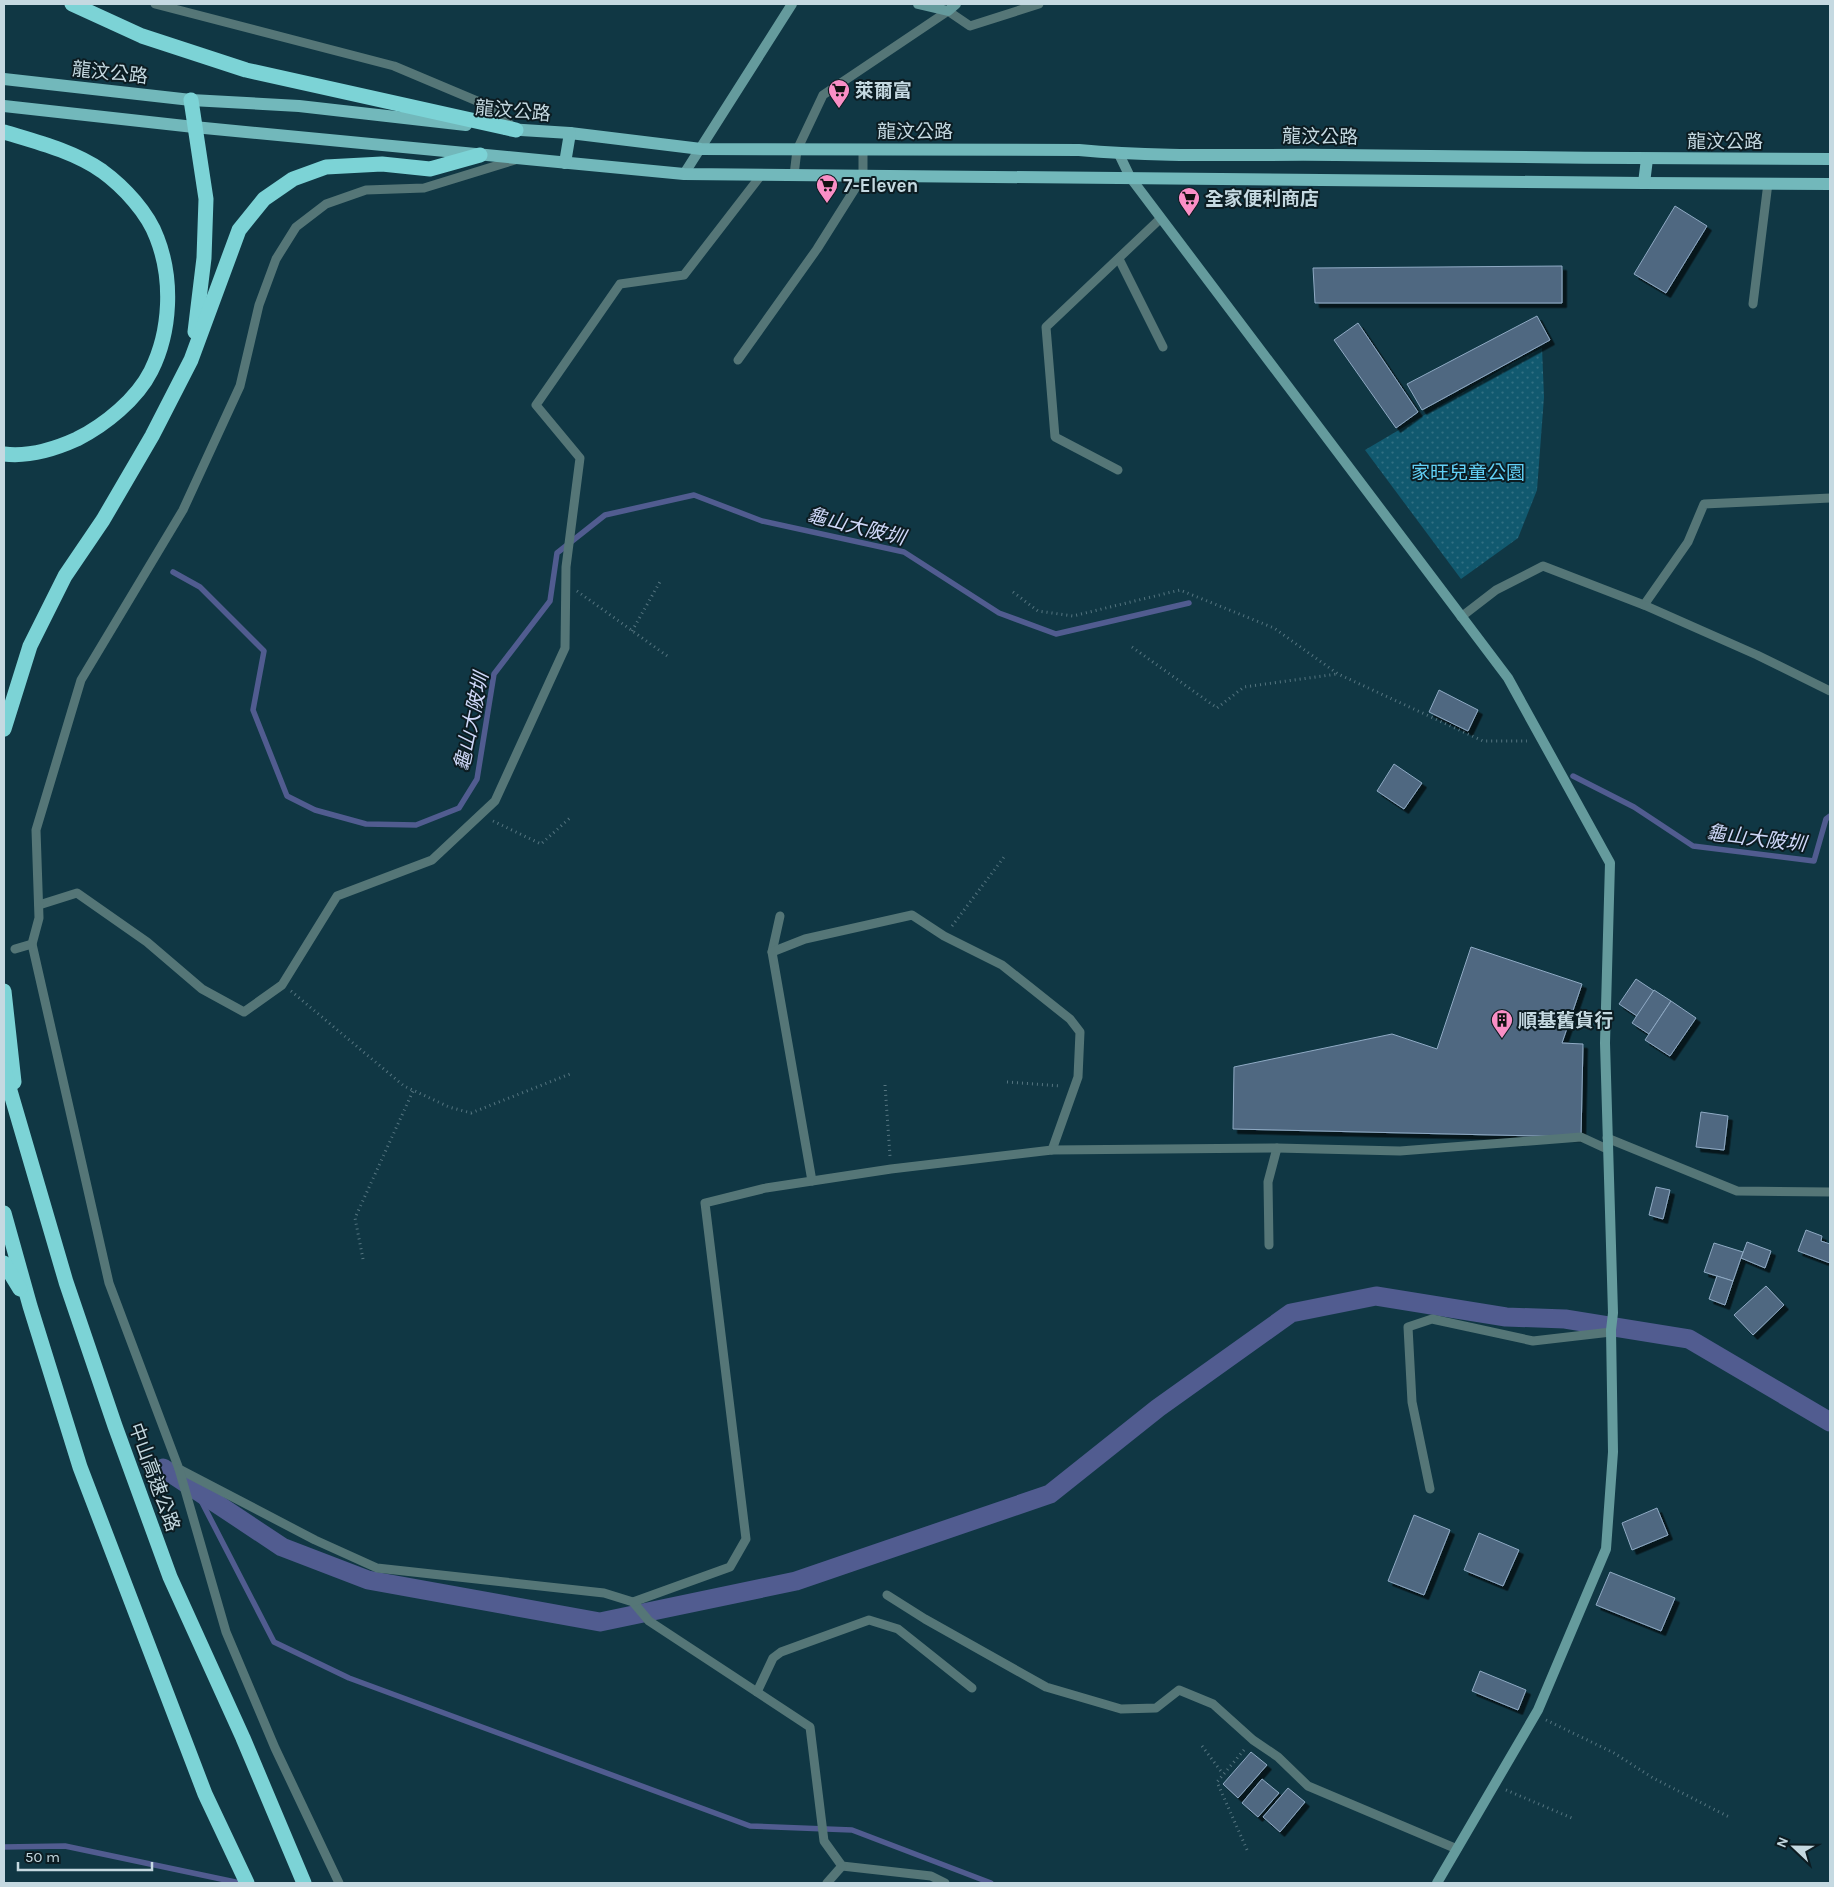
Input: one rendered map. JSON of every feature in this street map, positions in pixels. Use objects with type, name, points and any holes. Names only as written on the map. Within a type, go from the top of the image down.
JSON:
[{"type":"highway","points":[[72,4],[142,36],[246,70],[516,130]]},
{"type":"highway","points":[[191,100],[206,199],[204,258],[191,360]]},
{"type":"highway","points":[[4,132],[67,152],[102,171],[125,191],[144,214],[157,236],[166,264],[167,298],[166,331],[151,371],[126,405],[107,421],[85,435],[61,446],[38,452],[4,454]]},
{"type":"highway","points":[[4,729],[30,646],[65,576],[103,520],[152,436],[191,360],[239,230],[264,199],[293,179],[326,167],[382,164],[430,168],[480,155]]},
{"type":"highway","points":[[4,991],[18,1123]]},
{"type":"highway","name":"中山高速公路","points":[[4,1070],[18,1123],[69,1291],[115,1426],[170,1577],[243,1738],[304,1883]]},
{"type":"highway","points":[[4,1213],[30,1306],[80,1467],[205,1794],[247,1883]]},
{"type":"highway","points":[[4,1263],[30,1306]]},
{"type":"main road","name":"龍汶公路","points":[[4,80],[191,100],[299,106],[701,149],[1080,150],[1119,154],[1830,159]]},
{"type":"main road","points":[[4,106],[194,127],[480,155],[525,157],[565,163],[684,174],[1830,184]]},
{"type":"main road","points":[[565,163],[570,134]]},
{"type":"main road","points":[[1644,183],[1647,159]]},
{"type":"street","points":[[684,174],[792,4]]},
{"type":"street","points":[[918,4],[952,7]]},
{"type":"street","points":[[1119,154],[1130,177],[1508,678],[1610,863],[1604,1043],[1613,1313],[1611,1331],[1613,1452],[1606,1549],[1536,1715],[1437,1883]]},
{"type":"lane","points":[[155,4],[394,66],[496,109],[516,130]]},
{"type":"lane","points":[[794,175],[798,150],[823,95],[952,7],[970,26],[1039,4]]},
{"type":"lane","points":[[738,360],[817,249],[862,176],[863,150]]},
{"type":"lane","points":[[339,1883],[275,1748],[226,1632],[180,1470],[109,1283],[32,944],[39,918],[36,830],[81,680],[183,510],[240,386],[260,305],[276,259],[296,227],[326,204],[366,190],[424,188],[525,157]]},
{"type":"lane","points":[[39,905],[77,893],[147,942],[202,989],[244,1012],[282,985],[337,896],[432,860],[495,801],[564,648],[568,554],[580,458],[536,405],[620,284],[684,276],[762,174]]},
{"type":"lane","points":[[1753,304],[1768,184]]},
{"type":"lane","points":[[1118,470],[1055,437],[1046,327],[1161,218]]},
{"type":"lane","points":[[1118,259],[1164,347]]},
{"type":"lane","points":[[1644,605],[1688,542],[1704,504],[1830,498]]},
{"type":"lane","points":[[1461,616],[1496,590],[1543,566],[1644,605],[1757,655],[1830,691]]},
{"type":"lane","points":[[772,952],[804,939],[912,915],[944,936],[1002,965],[1070,1019],[1080,1032],[1078,1077],[1052,1150]]},
{"type":"lane","points":[[780,916],[772,952],[812,1181]]},
{"type":"lane","points":[[15,949],[32,944]]},
{"type":"lane","points":[[633,1602],[730,1567],[746,1539],[705,1203],[766,1188],[891,1169],[1052,1150],[1277,1148],[1400,1151],[1581,1137],[1607,1149]]},
{"type":"lane","points":[[1607,1138],[1738,1191],[1830,1192]]},
{"type":"lane","points":[[1269,1245],[1268,1182],[1277,1148]]},
{"type":"lane","points":[[1430,1489],[1412,1402],[1408,1327],[1432,1319],[1533,1341],[1611,1331]]},
{"type":"lane","points":[[180,1470],[315,1540],[377,1568],[604,1593],[633,1602],[649,1621],[810,1727],[824,1841],[842,1866],[931,1876],[945,1883]]},
{"type":"lane","points":[[887,1595],[1001,1663],[1046,1687],[1121,1710],[1156,1708],[1179,1690],[1213,1704],[1253,1740],[1278,1757],[1308,1786],[1457,1849]]},
{"type":"lane","points":[[757,1692],[773,1658],[781,1652],[869,1620],[898,1629],[972,1688]]},
{"type":"lane","points":[[827,1883],[842,1866]]},
{"type":"path","points":[[632,631],[661,580]]},
{"type":"path","points":[[566,582],[670,658]]},
{"type":"path","points":[[1013,592],[1038,611],[1073,616],[1180,590],[1274,628],[1338,674],[1483,741],[1542,741]]},
{"type":"path","points":[[1132,647],[1217,708],[1244,687],[1338,674]]},
{"type":"path","points":[[480,815],[541,844],[571,817]]},
{"type":"path","points":[[944,936],[1004,857]]},
{"type":"path","points":[[282,985],[404,1086],[449,1107],[471,1113],[570,1074]]},
{"type":"path","points":[[1006,1082],[1075,1087]]},
{"type":"path","points":[[885,1085],[891,1169]]},
{"type":"path","points":[[363,1259],[355,1218],[413,1090]]},
{"type":"path","points":[[1536,1715],[1614,1753],[1653,1778],[1729,1817]]},
{"type":"path","points":[[1248,1852],[1217,1782],[1253,1740]]},
{"type":"path","points":[[1202,1746],[1223,1774]]},
{"type":"path","points":[[1494,1785],[1574,1819]]},
{"type":"green space","name":"家旺兒童公園","points":[[1542,348],[1544,397],[1537,490],[1518,538],[1461,579],[1365,450],[1514,362]]},
{"type":"building","points":[[1675,206],[1707,226],[1666,293],[1634,274]]},
{"type":"building","points":[[1562,266],[1562,303],[1315,303],[1313,268]]},
{"type":"building","points":[[1537,316],[1550,340],[1422,410],[1407,384]]},
{"type":"building","points":[[1358,323],[1418,412],[1396,428],[1334,340]]},
{"type":"building","points":[[1439,690],[1478,710],[1468,731],[1429,712]]},
{"type":"building","points":[[1394,764],[1422,783],[1404,809],[1377,791]]},
{"type":"building","name":"順基舊貨行","points":[[1471,947],[1582,984],[1562,1043],[1583,1044],[1581,1137],[1233,1129],[1234,1067],[1392,1034],[1437,1049]]},
{"type":"building","points":[[1636,979],[1654,991],[1637,1016],[1619,1004]]},
{"type":"building","points":[[1654,990],[1671,1001],[1649,1034],[1632,1023]]},
{"type":"building","points":[[1671,1001],[1696,1018],[1670,1056],[1645,1040]]},
{"type":"building","points":[[1701,1112],[1728,1116],[1724,1150],[1696,1147]]},
{"type":"building","points":[[1656,1187],[1670,1190],[1663,1219],[1649,1215]]},
{"type":"building","points":[[1806,1230],[1822,1236],[1821,1241],[1830,1244],[1830,1263],[1798,1251]]},
{"type":"building","points":[[1747,1242],[1771,1251],[1765,1268],[1741,1258]]},
{"type":"building","points":[[1714,1243],[1743,1252],[1733,1281],[1704,1272]]},
{"type":"building","points":[[1717,1276],[1733,1281],[1725,1305],[1709,1299]]},
{"type":"building","points":[[1766,1286],[1784,1305],[1753,1335],[1734,1315]]},
{"type":"building","points":[[1657,1508],[1668,1535],[1632,1550],[1622,1523]]},
{"type":"building","points":[[1414,1515],[1450,1530],[1424,1595],[1388,1581]]},
{"type":"building","points":[[1479,1533],[1519,1550],[1503,1586],[1464,1570]]},
{"type":"building","points":[[1610,1572],[1675,1598],[1661,1631],[1596,1605]]},
{"type":"building","points":[[1480,1671],[1526,1690],[1518,1710],[1472,1691]]},
{"type":"building","points":[[1251,1752],[1267,1765],[1238,1798],[1223,1784]]},
{"type":"building","points":[[1262,1779],[1279,1793],[1258,1817],[1242,1803]]},
{"type":"building","points":[[1288,1788],[1305,1802],[1280,1832],[1263,1817]]},
{"type":"waterway","name":"龜山大陂圳","points":[[173,572],[200,587],[264,651],[253,710],[287,796],[315,810],[366,824],[416,825],[459,808],[477,779],[494,674],[550,601],[557,553],[605,515],[694,495],[762,521],[904,552],[999,613],[1056,634],[1189,603]]},
{"type":"waterway","name":"龜山大陂圳","points":[[1573,776],[1634,807],[1693,846],[1814,861],[1826,819],[1830,816]]},
{"type":"waterway","points":[[163,1468],[282,1547],[368,1580],[600,1622],[796,1581],[1050,1494],[1158,1408],[1291,1313],[1376,1296],[1506,1317],[1565,1319],[1689,1339],[1830,1422]]},
{"type":"waterway","points":[[194,1487],[274,1642],[349,1678],[750,1826],[852,1830],[991,1883]]},
{"type":"waterway","points":[[4,1847],[65,1846],[240,1883]]},
{"type":"place","name":"萊爾富","points":[[839,109]]},
{"type":"place","name":"7-Eleven","points":[[827,204]]},
{"type":"place","name":"全家便利商店","points":[[1189,217]]},
{"type":"place","name":"順基舊貨行","points":[[1502,1039]]}]
